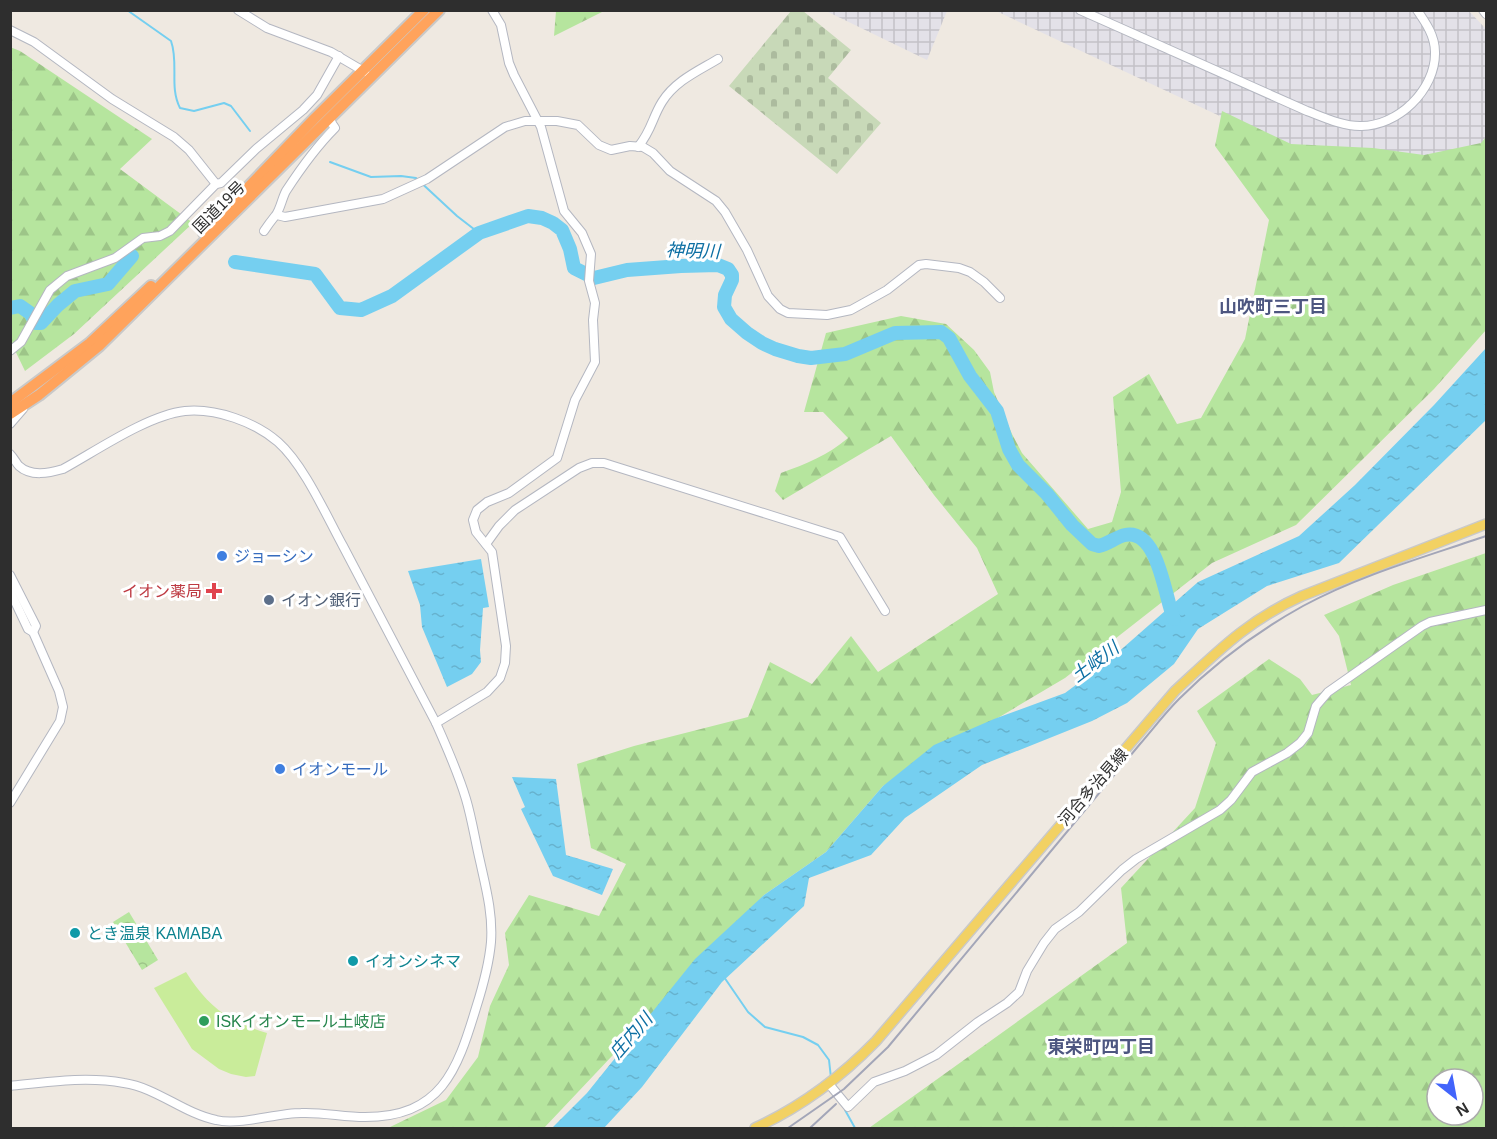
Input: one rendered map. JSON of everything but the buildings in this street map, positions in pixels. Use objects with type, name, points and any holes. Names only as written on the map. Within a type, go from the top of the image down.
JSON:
[{"type":"highway","name":"国道19号","points":[[10,414],[31,401],[99,346],[328,119],[424,10]]},
{"type":"highway","name":"国道19号","points":[[12,401],[90,343],[162,275],[314,119],[439,10]]},
{"type":"main road","name":"河合多治見線","points":[[755,1128],[802,1103],[829,1084],[876,1041],[1175,691],[1220,648],[1251,623],[1278,607],[1486,524]]},
{"type":"street","points":[[238,10],[267,28],[339,56],[368,74]]},
{"type":"street","points":[[436,723],[487,692],[500,678],[505,663],[506,646],[492,552],[476,532],[473,520],[477,510],[487,502],[509,493],[557,458],[575,400],[595,362],[593,320],[595,303],[589,281],[591,254],[582,233],[564,211],[537,120],[509,63],[504,34],[492,10]]},
{"type":"street","points":[[1080,10],[1307,111],[1336,122],[1361,126],[1391,120],[1415,103],[1429,79],[1435,53],[1430,28],[1417,10]]},
{"type":"street","points":[[1483,10],[1486,14]]},
{"type":"street","points":[[10,30],[34,42],[119,103],[174,137],[189,150],[216,184]]},
{"type":"street","points":[[10,351],[21,342],[50,290],[67,276],[115,258],[143,238],[160,236],[170,231],[216,184],[221,183],[256,149],[303,110],[317,95],[339,56]]},
{"type":"street","points":[[638,147],[647,136],[657,111],[671,89],[718,59]]},
{"type":"street","points":[[264,231],[277,215],[285,193],[318,145],[335,128],[328,119]]},
{"type":"street","points":[[277,215],[285,217],[382,200],[428,179],[505,127],[537,120],[557,121],[578,125],[599,145],[610,150],[644,147],[670,171],[716,201],[747,250],[768,296],[774,305],[788,313],[827,315],[851,310],[892,286],[919,266],[926,264],[959,268],[970,272],[1000,298]]},
{"type":"street","points":[[10,424],[31,401]]},
{"type":"street","points":[[10,1086],[93,1079],[126,1083],[144,1088],[194,1114],[219,1121],[303,1113],[362,1117],[388,1116],[410,1110],[441,1089],[456,1067],[466,1043],[486,976],[491,942],[491,911],[467,801],[453,759],[307,482],[294,459],[279,443],[247,423],[214,413],[186,411],[162,417],[63,469],[47,474],[33,473],[20,467],[11,454]]},
{"type":"street","points":[[486,544],[515,510],[579,468],[592,463],[604,463],[840,537],[885,611]]},
{"type":"street","points":[[10,575],[36,626],[33,632]]},
{"type":"street","points":[[10,591],[28,629],[33,632],[49,664],[63,707],[60,721],[10,803]]},
{"type":"street","points":[[829,1084],[848,1107],[874,1082],[905,1071],[936,1055],[978,1022],[1014,998],[1019,992],[1027,971],[1055,929],[1079,912],[1122,870],[1136,859],[1220,810],[1231,800],[1252,772],[1287,753],[1300,743],[1308,733],[1316,706],[1328,692],[1422,626],[1430,622],[1486,610]]},
{"type":"shaded area","points":[[826,11],[947,11],[927,60]]},
{"type":"shaded area","points":[[996,11],[1469,11],[1486,29],[1486,145],[1426,162],[1292,150]]},
{"type":"green space","points":[[556,10],[604,11],[554,36]]},
{"type":"green space","points":[[791,11],[803,11],[851,50],[828,78],[881,123],[837,174],[729,86]]},
{"type":"green space","points":[[10,47],[20,51],[152,139],[120,169],[193,223],[74,334],[25,371],[10,340]]},
{"type":"green space","points":[[1222,111],[1291,144],[1373,148],[1424,155],[1481,143],[1486,137],[1486,330],[1434,389],[1296,525],[1212,563],[1065,678],[883,786],[826,852],[764,895],[544,1128],[388,1128],[446,1100],[478,1057],[490,1006],[509,965],[505,933],[529,895],[599,916],[626,864],[591,848],[577,764],[634,746],[748,717],[770,662],[812,684],[851,636],[878,672],[998,594],[977,548],[934,495],[891,436],[783,500],[775,491],[781,473],[816,458],[848,438],[823,412],[804,412],[826,333],[901,316],[946,324],[974,350],[990,372],[994,392],[1022,453],[1088,529],[1112,522],[1121,492],[1113,397],[1149,374],[1177,424],[1201,418],[1245,339],[1269,220],[1215,146]]},
{"type":"green space","points":[[1486,553],[1486,1128],[869,1128],[1127,943],[1121,888],[1195,808],[1216,743],[1197,711],[1269,659],[1300,679],[1312,695],[1351,685],[1339,636],[1324,615],[1393,585]]},
{"type":"green space","points":[[129,912],[158,960],[142,970],[113,922]]},
{"type":"green space","name":"ISKイオンモール土岐店","points":[[186,972],[202,995],[220,1011],[230,1018],[267,1033],[255,1076],[246,1077],[219,1069],[192,1049],[154,988]]},
{"type":"water","points":[[1486,348],[1486,420],[1339,563],[1267,586],[1198,629],[1174,664],[1127,703],[1092,721],[982,765],[905,818],[871,855],[809,878],[804,906],[722,982],[642,1087],[604,1128],[552,1128],[587,1093],[695,959],[764,895],[826,852],[883,786],[934,745],[994,719],[1065,693],[1107,662],[1198,582],[1299,536],[1355,485],[1434,405]]},
{"type":"water","points":[[481,559],[489,607],[483,608],[481,662],[472,674],[447,687],[422,627],[420,605],[408,571]]},
{"type":"water","points":[[512,777],[556,779],[566,855],[613,869],[602,895],[553,876],[521,809],[525,807]]},
{"type":"waterway","points":[[127,10],[171,41],[175,92],[180,108],[194,111],[224,103],[231,106],[250,131]]},
{"type":"waterway","points":[[330,162],[371,177],[416,178],[479,233]]},
{"type":"waterway","name":"神明川","points":[[235,262],[315,274],[340,308],[361,310],[392,296],[479,233],[528,216],[542,218],[562,230],[570,249],[574,268],[594,278],[627,270],[681,266],[718,265],[728,269],[732,280],[725,295],[724,307],[731,319],[762,343],[798,356],[811,358],[845,354],[895,333],[941,332],[949,338],[970,376],[997,411],[1009,449],[1018,465],[1047,494],[1072,525],[1092,544],[1099,546],[1125,535],[1136,536],[1146,542],[1159,567],[1174,619]]},
{"type":"waterway","name":"神明川","points":[[10,308],[20,306],[30,313],[36,323],[41,323],[75,291],[108,284],[132,256]]},
{"type":"waterway","points":[[724,977],[748,1012],[765,1027],[803,1037],[818,1045],[829,1060],[831,1078]]},
{"type":"waterway","points":[[845,1110],[855,1128]]},
{"type":"railway","points":[[788,1128],[844,1089],[888,1047],[1164,715],[1208,672],[1270,626],[1325,595],[1393,567],[1486,536]]},
{"type":"railway","points":[[810,1128],[836,1104]]},
{"type":"place","name":"ジョーシン","points":[[222,556]]},
{"type":"place","name":"イオン薬局","points":[[214,591]]},
{"type":"place","name":"イオン銀行","points":[[269,600]]},
{"type":"place","name":"イオンモール","points":[[280,769]]},
{"type":"place","name":"とき温泉 KAMABA","points":[[75,933]]},
{"type":"place","name":"イオンシネマ","points":[[353,961]]},
{"type":"place","name":"ISKイオンモール土岐店","points":[[204,1021]]},
{"type":"district","name":"山吹町三丁目","points":[[1273,307]]},
{"type":"district","name":"東栄町四丁目","points":[[1101,1047]]},
{"type":"water label","name":"土岐川","points":[[1095,662]]},
{"type":"water label","name":"庄内川","points":[[631,1036]]}]
